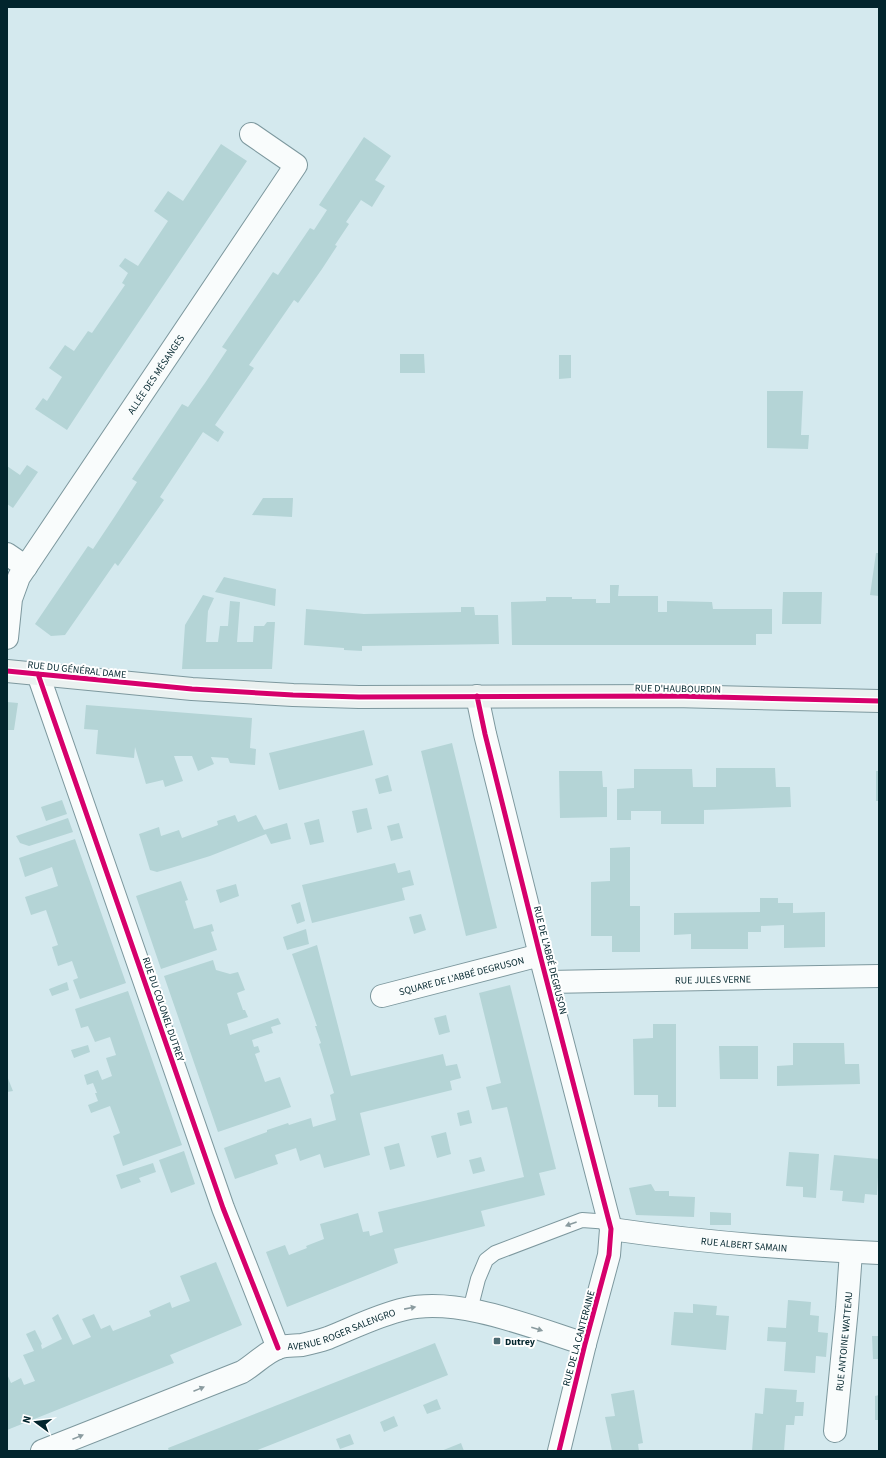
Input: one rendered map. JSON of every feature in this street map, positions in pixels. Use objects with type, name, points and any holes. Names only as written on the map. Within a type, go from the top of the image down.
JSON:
[{"type":"street","name":"ALLÉE DES MÉSANGES","points":[[7,638],[11,599],[19,577],[296,165],[251,134]]},
{"type":"street","points":[[7,554],[26,567]]},
{"type":"street","name":"RUE DU GÉNÉRAL DAME","points":[[7,671],[146,685],[293,695],[359,697],[477,696]]},
{"type":"street","name":"RUE DU COLONEL DUTREY","points":[[38,674],[226,1215],[278,1348]]},
{"type":"street","name":"RUE D'HAUBOURDIN","points":[[477,696],[682,696],[879,701]]},
{"type":"street","name":"RUE DE L'ABBÉ DEGRUSON","points":[[477,696],[485,734],[540,955],[610,1226]]},
{"type":"street","name":"SQUARE DE L'ABBÉ DEGRUSON","points":[[382,996],[540,955]]},
{"type":"street","name":"RUE JULES VERNE","points":[[548,982],[879,976]]},
{"type":"street","name":"RUE ALBERT SAMAIN","points":[[610,1226],[662,1236],[879,1253]]},
{"type":"street","name":"RUE DE LA CANTERAINE","points":[[559,1451],[585,1344],[609,1255],[610,1226]]},
{"type":"street","name":"RUE ANTOINE WATTEAU","points":[[835,1431],[851,1252]]},
{"type":"street","name":"AVENUE ROGER SALENGRO","points":[[42,1451],[242,1372],[278,1348],[315,1342],[384,1315],[406,1309],[429,1306],[449,1306],[470,1310],[585,1344]]},
{"type":"lane","points":[[470,1310],[478,1279],[486,1260],[495,1253],[582,1220],[610,1226]]},
{"type":"building","points":[[364,137],[391,156],[375,180],[385,186],[372,207],[361,200],[346,222],[349,224],[335,245],[337,246],[322,269],[298,303],[294,300],[249,365],[254,368],[215,425],[224,432],[218,442],[203,432],[160,497],[164,500],[118,566],[115,563],[65,635],[51,636],[35,624],[88,546],[93,549],[137,482],[132,479],[182,404],[188,407],[205,383],[227,350],[222,347],[273,272],[278,275],[310,228],[314,230],[327,210],[319,205]]},
{"type":"building","points":[[221,144],[247,161],[67,430],[35,409],[43,398],[47,401],[62,377],[49,368],[65,345],[74,351],[88,331],[92,333],[125,285],[122,283],[128,273],[119,266],[125,258],[138,266],[168,221],[154,211],[168,191],[183,201]]},
{"type":"building","points":[[400,354],[424,354],[425,373],[400,373]]},
{"type":"building","points":[[559,355],[571,355],[571,378],[559,379]]},
{"type":"building","points":[[767,391],[803,391],[801,435],[809,435],[808,449],[767,448]]},
{"type":"building","points":[[27,465],[38,472],[13,508],[7,504],[7,466],[20,475]]},
{"type":"building","points":[[263,498],[293,498],[292,517],[252,515]]},
{"type":"building","points":[[876,553],[879,553],[879,596],[870,595]]},
{"type":"building","points":[[224,577],[276,589],[275,606],[215,592]]},
{"type":"building","points":[[610,585],[619,585],[618,596],[658,596],[658,612],[667,612],[667,601],[712,602],[713,609],[772,609],[772,634],[756,634],[756,645],[512,645],[511,602],[546,601],[546,597],[572,597],[572,599],[596,599],[596,603],[610,603]]},
{"type":"building","points":[[783,592],[822,592],[821,624],[782,624]]},
{"type":"building","points":[[203,595],[214,598],[208,611],[206,642],[218,642],[220,626],[228,626],[230,601],[240,602],[237,642],[253,642],[254,626],[264,626],[267,622],[275,622],[272,669],[182,669],[185,625]]},
{"type":"building","points":[[461,607],[474,607],[475,615],[498,615],[499,644],[362,646],[362,651],[304,645],[306,609],[364,614],[461,612]]},
{"type":"building","points":[[7,702],[18,703],[14,730],[7,730]]},
{"type":"building","points":[[86,705],[252,718],[250,748],[256,749],[255,765],[230,763],[228,758],[211,757],[214,764],[198,771],[192,756],[174,756],[183,781],[165,787],[163,780],[146,784],[135,747],[134,758],[96,754],[98,730],[84,729]]},
{"type":"building","points":[[364,730],[373,765],[279,790],[269,753]]},
{"type":"building","points":[[452,743],[497,928],[466,936],[421,751]]},
{"type":"building","points":[[716,768],[775,768],[776,787],[790,787],[791,807],[704,810],[704,824],[661,824],[661,811],[631,811],[631,820],[617,820],[617,789],[634,788],[634,769],[692,769],[693,787],[716,787]]},
{"type":"building","points":[[559,771],[602,771],[603,787],[607,787],[607,817],[560,818]]},
{"type":"building","points":[[876,771],[879,771],[879,801],[876,801]]},
{"type":"building","points":[[388,775],[392,791],[379,794],[375,779]]},
{"type":"building","points":[[62,800],[67,814],[46,821],[41,807]]},
{"type":"building","points":[[367,808],[372,829],[357,833],[352,811]]},
{"type":"building","points":[[235,815],[238,822],[256,815],[264,830],[287,823],[291,839],[271,844],[266,834],[210,856],[157,872],[150,870],[139,834],[159,827],[161,836],[179,830],[182,838],[218,825],[217,821]]},
{"type":"building","points":[[68,818],[73,832],[29,846],[20,843],[16,836]]},
{"type":"building","points":[[319,819],[324,842],[310,845],[304,823]]},
{"type":"building","points":[[399,823],[403,838],[391,841],[387,826]]},
{"type":"building","points":[[75,839],[126,983],[80,999],[73,980],[78,978],[72,961],[58,966],[52,947],[58,945],[46,910],[31,915],[25,897],[58,886],[52,867],[25,877],[19,858]]},
{"type":"building","points":[[630,847],[630,906],[640,906],[640,952],[612,952],[612,936],[591,936],[591,882],[610,881],[610,848]]},
{"type":"building","points":[[395,863],[398,873],[410,870],[414,885],[402,888],[405,900],[312,923],[302,885]]},
{"type":"building","points":[[181,881],[188,900],[185,901],[194,929],[212,924],[214,931],[211,932],[217,950],[161,969],[136,896]]},
{"type":"building","points":[[236,884],[239,896],[220,903],[216,890]]},
{"type":"building","points":[[760,898],[778,898],[778,903],[793,903],[793,913],[825,912],[825,947],[784,948],[784,925],[761,926],[761,932],[748,932],[748,949],[691,949],[691,934],[674,935],[674,913],[760,912]]},
{"type":"building","points":[[300,902],[305,921],[297,924],[291,905]]},
{"type":"building","points":[[421,914],[426,930],[414,934],[409,917]]},
{"type":"building","points":[[306,929],[309,944],[287,950],[283,937]]},
{"type":"building","points":[[317,945],[351,1076],[443,1054],[446,1066],[457,1064],[461,1078],[450,1081],[452,1090],[360,1113],[370,1155],[324,1168],[320,1154],[300,1161],[296,1148],[275,1155],[278,1164],[235,1179],[224,1148],[288,1123],[289,1125],[311,1118],[313,1127],[336,1120],[330,1095],[334,1093],[319,1044],[321,1043],[315,1026],[317,1026],[292,954]]},
{"type":"building","points":[[213,960],[216,970],[230,974],[238,972],[245,990],[237,993],[243,1010],[245,1010],[248,1017],[227,1024],[230,1035],[278,1018],[281,1024],[271,1027],[273,1033],[252,1040],[254,1047],[258,1046],[260,1052],[255,1054],[265,1082],[280,1077],[291,1107],[218,1132],[164,976]]},
{"type":"building","points":[[67,982],[69,990],[52,996],[49,989]]},
{"type":"building","points":[[510,985],[556,1169],[539,1173],[545,1195],[481,1211],[485,1226],[394,1249],[398,1263],[287,1307],[266,1252],[285,1245],[289,1255],[307,1248],[306,1246],[324,1239],[320,1224],[358,1213],[363,1232],[369,1231],[370,1236],[383,1232],[378,1212],[524,1177],[507,1107],[492,1110],[486,1087],[501,1083],[479,993]]},
{"type":"building","points":[[128,991],[182,1145],[123,1166],[113,1136],[120,1133],[110,1106],[91,1113],[88,1105],[98,1101],[95,1093],[97,1093],[93,1083],[87,1085],[84,1075],[98,1070],[102,1080],[112,1076],[106,1058],[116,1055],[110,1037],[95,1042],[88,1026],[81,1028],[75,1009]]},
{"type":"building","points":[[446,1015],[450,1032],[439,1035],[434,1018]]},
{"type":"building","points":[[653,1024],[676,1024],[676,1107],[658,1107],[658,1095],[634,1095],[633,1039],[653,1038]]},
{"type":"building","points":[[793,1043],[844,1043],[845,1064],[859,1064],[860,1084],[777,1086],[777,1066],[793,1065]]},
{"type":"building","points":[[88,1045],[90,1052],[74,1058],[71,1050]]},
{"type":"building","points":[[719,1046],[758,1046],[758,1079],[720,1079]]},
{"type":"building","points":[[7,1076],[13,1091],[7,1092]]},
{"type":"building","points":[[469,1110],[472,1123],[460,1126],[457,1113]]},
{"type":"building","points":[[446,1132],[451,1154],[437,1158],[431,1136]]},
{"type":"building","points":[[399,1143],[405,1166],[390,1170],[384,1147]]},
{"type":"building","points":[[184,1151],[195,1184],[171,1193],[159,1160]]},
{"type":"building","points":[[789,1152],[819,1154],[816,1198],[803,1197],[803,1187],[786,1186]]},
{"type":"building","points":[[834,1155],[879,1159],[877,1195],[865,1194],[864,1203],[842,1201],[843,1191],[830,1190]]},
{"type":"building","points":[[481,1157],[485,1171],[473,1174],[469,1160]]},
{"type":"building","points":[[153,1163],[156,1172],[139,1178],[141,1182],[121,1189],[116,1175]]},
{"type":"building","points":[[651,1184],[655,1191],[669,1191],[669,1196],[695,1197],[694,1217],[636,1215],[629,1188]]},
{"type":"building","points":[[710,1212],[731,1213],[731,1225],[710,1225]]},
{"type":"building","points":[[216,1262],[242,1325],[170,1355],[174,1363],[7,1430],[7,1374],[11,1383],[21,1378],[24,1385],[35,1381],[23,1355],[34,1351],[26,1334],[35,1330],[42,1344],[42,1349],[62,1339],[52,1318],[58,1314],[73,1345],[91,1337],[82,1319],[94,1314],[101,1329],[110,1325],[113,1331],[151,1316],[149,1311],[170,1302],[172,1308],[190,1301],[180,1276]]},
{"type":"building","points":[[788,1300],[811,1302],[810,1315],[819,1316],[818,1332],[828,1333],[826,1357],[816,1356],[815,1373],[784,1371],[786,1342],[767,1341],[768,1327],[786,1328]]},
{"type":"building","points":[[693,1304],[717,1306],[716,1315],[729,1316],[726,1350],[671,1345],[674,1312],[693,1313]]},
{"type":"building","points":[[872,1336],[879,1336],[879,1359],[873,1359]]},
{"type":"building","points":[[435,1343],[448,1375],[255,1451],[169,1451],[168,1448]]},
{"type":"building","points":[[765,1388],[797,1390],[796,1402],[804,1402],[803,1416],[795,1416],[794,1425],[786,1425],[784,1451],[752,1451],[755,1413],[763,1414]]},
{"type":"building","points":[[634,1390],[643,1443],[638,1444],[639,1451],[612,1451],[605,1417],[615,1416],[611,1394]]},
{"type":"building","points":[[879,1395],[879,1420],[875,1420],[875,1396]]},
{"type":"building","points":[[437,1399],[441,1409],[427,1414],[423,1405]]},
{"type":"building","points":[[394,1416],[398,1426],[384,1432],[380,1422]]},
{"type":"building","points":[[350,1434],[354,1444],[340,1449],[336,1439]]},
{"type":"building","points":[[461,1443],[464,1451],[441,1451]]},
{"type":"cycle path","points":[[7,671],[192,689],[293,695],[359,697],[674,696],[879,701]]},
{"type":"cycle path","points":[[38,674],[223,1208],[278,1348]]},
{"type":"cycle path","points":[[477,696],[485,734],[540,955],[611,1229],[609,1255],[585,1344],[559,1451]]},
{"type":"place","name":"Dutrey","points":[[497,1341]]}]
